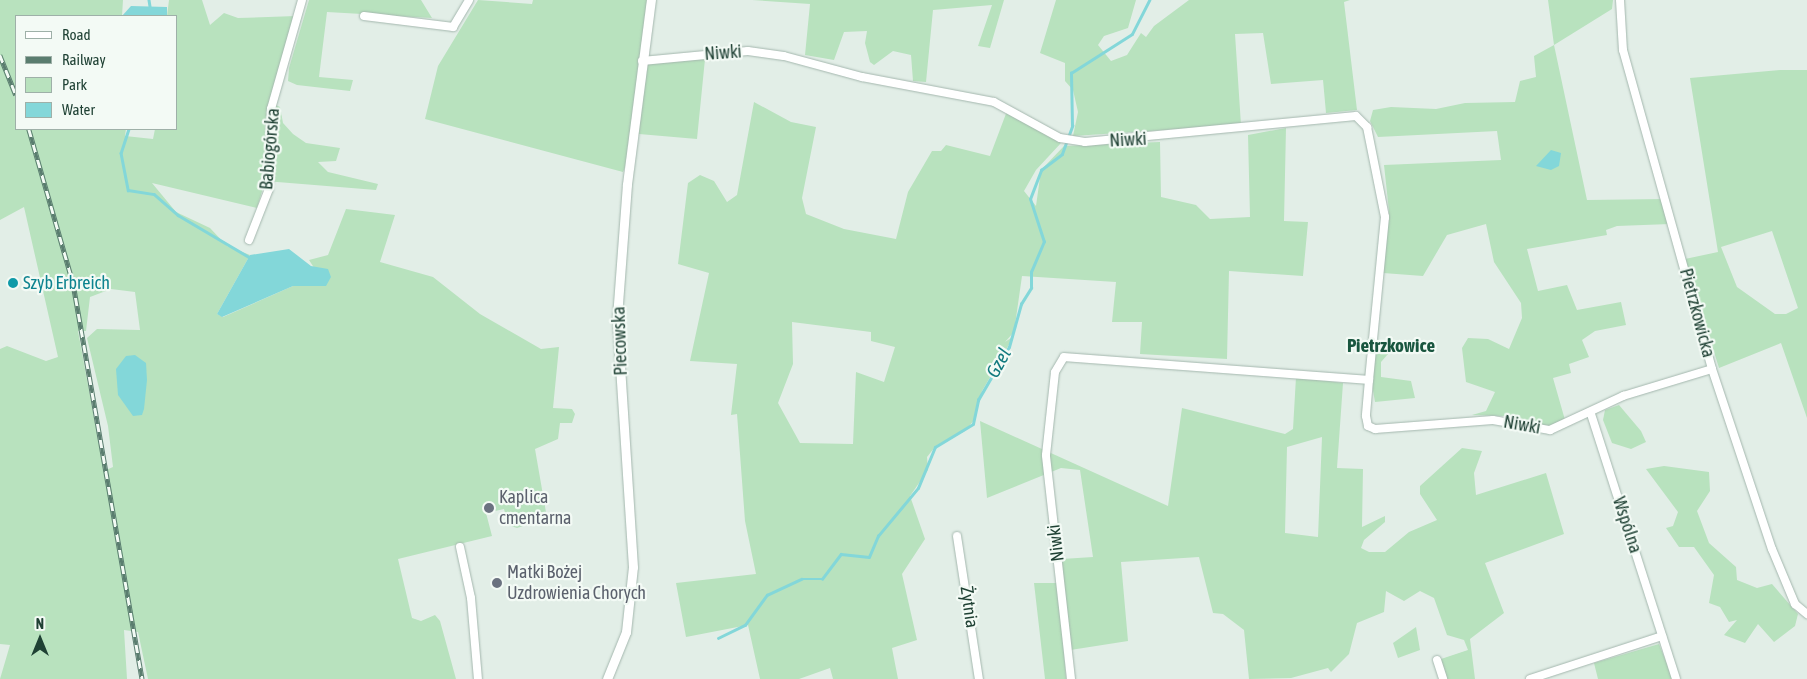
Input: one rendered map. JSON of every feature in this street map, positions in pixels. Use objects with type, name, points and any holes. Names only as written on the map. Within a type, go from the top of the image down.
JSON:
[{"type":"street","name":"Babiogórska","points":[[249,240],[268,189],[271,109],[302,0]]},
{"type":"street","points":[[364,16],[453,28],[469,0]]},
{"type":"street","name":"Piecowska","points":[[606,679],[626,632],[633,568],[618,317],[642,61],[651,0]]},
{"type":"street","name":"Pietrzkowicka","points":[[1620,0],[1623,50],[1712,369],[1772,549],[1794,604],[1807,614]]},
{"type":"street","name":"Niwki","points":[[642,61],[748,51],[784,56],[862,77],[994,102],[1060,138],[1071,141],[1183,136],[1345,116],[1363,119],[1385,217],[1368,380],[1366,416],[1368,426],[1375,428],[1492,420],[1539,431],[1591,414],[1623,396],[1712,369]]},
{"type":"street","name":"Niwki","points":[[1071,679],[1046,455],[1058,361],[1064,357],[1144,360],[1368,380]]},
{"type":"street","name":"Wspólna","points":[[1591,414],[1676,679]]},
{"type":"street","name":"Żytnia","points":[[957,536],[979,679]]},
{"type":"street","points":[[460,547],[471,598],[478,679]]},
{"type":"street","points":[[1530,679],[1662,636]]},
{"type":"street","points":[[1437,660],[1443,679]]},
{"type":"green space","points":[[0,0],[123,0],[122,15],[15,15],[15,130],[126,130],[125,136],[153,139],[155,130],[178,130],[178,15],[167,15],[169,0],[202,0],[210,25],[224,13],[238,18],[296,16],[271,103],[280,107],[283,123],[293,134],[306,143],[340,148],[336,161],[318,162],[328,172],[378,184],[376,190],[265,181],[257,208],[152,183],[176,212],[210,228],[227,246],[250,255],[217,314],[223,317],[293,286],[326,286],[309,260],[328,255],[346,209],[395,215],[380,262],[433,277],[480,314],[541,349],[559,347],[553,408],[572,409],[575,414],[572,423],[560,423],[558,439],[535,449],[547,518],[517,528],[508,525],[504,509],[486,513],[492,536],[398,559],[412,618],[421,621],[435,615],[440,621],[456,679],[148,679],[138,632],[124,630],[127,679],[0,679],[10,645],[0,644],[0,349],[7,346],[46,361],[58,357],[24,207],[0,220]],"holes":[[[111,289],[135,292],[140,330],[97,329],[87,338],[108,426],[113,467],[104,471],[78,331],[86,331],[90,297]]]},
{"type":"green space","points":[[309,0],[421,0],[432,18],[327,12],[319,77],[353,80],[350,91],[297,85],[288,81],[289,68]]},
{"type":"green space","points":[[478,0],[532,4],[533,0],[654,0],[648,60],[705,59],[697,139],[639,134],[623,172],[425,119],[438,66]]},
{"type":"green space","points":[[752,0],[1004,0],[990,48],[978,46],[992,5],[933,10],[926,82],[913,81],[911,55],[893,51],[874,65],[870,62],[865,43],[867,31],[844,32],[834,60],[805,55],[810,4]]},
{"type":"green space","points":[[1056,0],[1136,0],[1128,28],[1104,36],[1098,45],[1111,61],[1127,55],[1141,33],[1146,37],[1154,26],[1189,0],[1350,0],[1344,2],[1357,110],[1326,113],[1323,80],[1271,84],[1263,33],[1235,34],[1241,125],[1073,136],[1078,112],[1073,90],[1065,81],[1065,63],[1040,53]]},
{"type":"green space","points":[[1548,0],[1613,0],[1612,9],[1554,45]]},
{"type":"green space","points":[[1554,45],[1587,200],[1664,199],[1670,224],[1617,226],[1606,230],[1607,235],[1527,249],[1538,291],[1567,285],[1577,310],[1621,302],[1626,325],[1595,331],[1582,340],[1589,357],[1569,364],[1571,373],[1553,378],[1565,420],[1544,428],[1504,416],[1472,415],[1486,411],[1495,392],[1466,382],[1462,348],[1468,338],[1488,339],[1509,349],[1522,318],[1521,303],[1494,262],[1486,224],[1447,235],[1423,276],[1383,273],[1389,211],[1384,165],[1501,160],[1497,131],[1378,137],[1370,121],[1373,110],[1391,107],[1436,109],[1465,103],[1515,102],[1520,81],[1536,77],[1534,56]]},
{"type":"green space","points":[[1780,70],[1807,70],[1807,418],[1781,343],[1719,368],[1685,259],[1718,252],[1690,78]],"holes":[[[1772,231],[1798,308],[1786,314],[1775,314],[1737,287],[1721,247]]]},
{"type":"green space","points":[[754,102],[791,122],[816,127],[802,198],[806,214],[844,229],[896,239],[908,192],[932,151],[941,151],[946,145],[990,156],[1007,111],[1061,143],[1036,170],[1024,191],[1036,206],[1041,170],[1064,146],[1160,142],[1161,197],[1196,205],[1210,219],[1250,217],[1248,135],[1286,128],[1284,221],[1308,222],[1303,276],[1229,271],[1227,359],[1140,354],[1142,322],[1112,322],[1116,282],[1022,276],[1014,332],[1005,342],[1014,336],[982,391],[975,419],[965,431],[935,447],[927,457],[928,470],[910,496],[925,539],[902,574],[917,640],[892,648],[898,679],[833,679],[830,668],[799,679],[760,679],[748,625],[686,637],[676,583],[756,574],[745,521],[737,414],[731,415],[737,364],[690,361],[709,273],[678,264],[688,183],[700,175],[714,181],[727,202],[737,195]],"holes":[[[792,322],[871,332],[871,341],[895,347],[884,382],[856,372],[853,444],[800,443],[778,403],[793,364]]]},
{"type":"green space","points":[[1382,343],[1388,354],[1381,362],[1381,377],[1411,381],[1415,398],[1375,402],[1371,379],[1375,350]]},
{"type":"green space","points":[[1296,377],[1343,383],[1337,468],[1363,469],[1362,527],[1385,516],[1385,522],[1364,540],[1361,548],[1369,552],[1385,552],[1409,532],[1437,520],[1420,494],[1420,486],[1462,448],[1482,451],[1474,473],[1476,495],[1546,473],[1564,534],[1485,563],[1504,613],[1470,639],[1475,679],[1447,679],[1441,659],[1468,650],[1464,640],[1447,635],[1434,598],[1420,591],[1404,601],[1386,591],[1384,612],[1357,623],[1349,654],[1331,672],[1328,668],[1291,678],[1249,679],[1244,630],[1223,614],[1213,613],[1199,557],[1121,562],[1128,641],[1064,651],[1066,679],[1045,679],[1034,583],[1058,583],[1062,559],[1093,557],[1080,470],[1061,468],[987,498],[980,421],[1168,506],[1182,408],[1285,434],[1293,429]],"holes":[[[1322,437],[1318,537],[1285,533],[1287,447]]]},
{"type":"green space","points":[[1619,405],[1641,431],[1646,442],[1631,449],[1612,443],[1603,420],[1605,410]]},
{"type":"green space","points":[[1664,466],[1709,472],[1710,491],[1697,511],[1709,543],[1736,567],[1737,580],[1757,588],[1772,584],[1798,614],[1795,626],[1774,642],[1758,624],[1745,643],[1724,635],[1737,620],[1729,622],[1720,607],[1709,603],[1714,575],[1694,547],[1679,547],[1666,528],[1673,526],[1678,512],[1646,469]]},
{"type":"green space","points":[[1416,627],[1420,650],[1398,658],[1393,643]]},
{"type":"green space","points":[[1659,644],[1673,679],[1598,679],[1594,663]]},
{"type":"water","points":[[131,6],[167,7],[167,15],[123,15]]},
{"type":"water","points":[[1551,150],[1561,153],[1559,166],[1551,170],[1536,166]]},
{"type":"water","points":[[289,249],[311,266],[328,269],[331,277],[326,286],[293,286],[222,317],[217,314],[250,255]]},
{"type":"water","points":[[135,355],[146,363],[147,380],[142,415],[133,416],[118,395],[116,369],[126,356]]},
{"type":"waterway","points":[[149,0],[150,6]]},
{"type":"waterway","name":"Gzel","points":[[718,638],[745,625],[767,595],[802,579],[822,579],[841,554],[869,557],[878,536],[918,488],[935,447],[973,424],[978,400],[1009,347],[1021,304],[1031,288],[1031,272],[1044,242],[1030,199],[1041,170],[1062,154],[1072,126],[1071,73],[1132,34],[1149,0]]},
{"type":"waterway","points":[[129,130],[121,153],[128,190],[154,194],[178,215],[249,257]]},
{"type":"railway","points":[[0,55],[15,92]]},
{"type":"railway","points":[[29,130],[73,282],[142,679]]},
{"type":"place","name":"Szyb Erbreich","points":[[13,283]]},
{"type":"place","name":"Kaplica cmentarna","points":[[489,508]]},
{"type":"place","name":"Matki Bożej Uzdrowienia Chorych","points":[[497,583]]},
{"type":"district","name":"Pietrzkowice","points":[[1391,346]]}]
